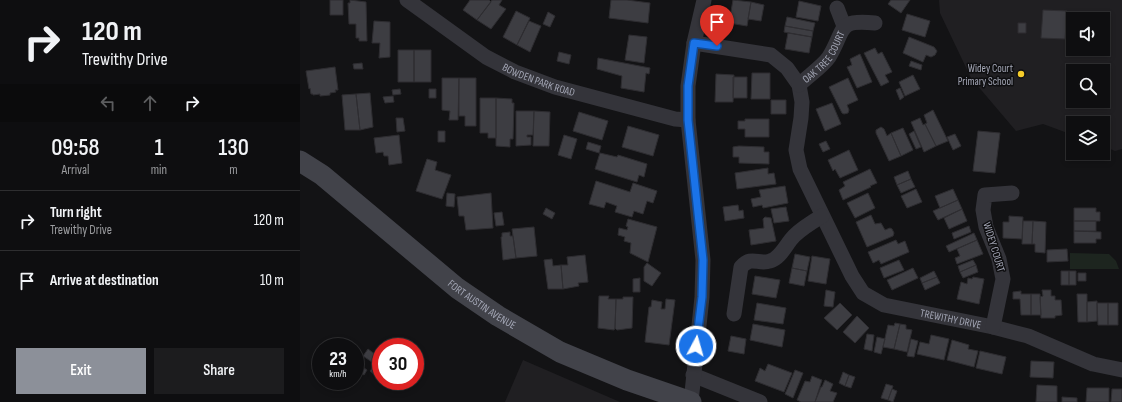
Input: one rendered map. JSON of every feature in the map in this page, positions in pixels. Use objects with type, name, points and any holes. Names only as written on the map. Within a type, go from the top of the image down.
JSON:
[{"type":"main road","name":"FORT AUSTIN AVENUE","points":[[300,160],[322,175],[457,288],[498,316],[560,352],[627,380],[691,402]]},
{"type":"street","name":"BOWDEN PARK ROAD","points":[[407,0],[486,57],[515,72],[555,87],[688,120]]},
{"type":"street","points":[[691,402],[702,297],[703,260],[688,120],[688,86],[694,43],[704,0]]},
{"type":"street","name":"OAK TREE COURT","points":[[837,8],[844,26]]},
{"type":"street","name":"OAK TREE COURT","points":[[799,85],[828,58],[844,26],[851,22],[858,21],[875,23]]},
{"type":"street","name":"TREWITHY DRIVE","points":[[694,43],[771,55],[787,68],[799,85],[802,102],[796,150],[800,169],[852,276],[863,293],[884,305],[993,327],[1028,336],[1093,364],[1122,370]]},
{"type":"street","name":"WIDEY COURT","points":[[993,327],[1003,279],[999,259],[986,227],[983,210],[985,195],[1012,193]]},
{"type":"street","points":[[734,314],[741,267],[746,262],[754,260],[769,262],[777,257],[797,233],[822,216]]},
{"type":"street","points":[[693,374],[760,402]]},
{"type":"shaded area","name":"Widey Court Primary School","points":[[939,0],[1122,0],[1122,149],[1115,151],[1110,149],[1110,116],[1066,116],[1066,132],[1043,124],[1016,131],[971,78],[940,13]]},
{"type":"shaded area","points":[[1070,253],[1109,254],[1116,261],[1119,269],[1070,269]]},
{"type":"shaded area","points":[[523,360],[620,402],[505,402]]},
{"type":"building","points":[[330,0],[343,0],[343,15],[330,15]]},
{"type":"building","points":[[350,0],[366,2],[367,41],[359,41],[359,38],[356,38],[356,24],[349,24],[348,3],[350,3]]},
{"type":"building","points":[[470,0],[489,0],[491,2],[477,20],[463,10]]},
{"type":"building","points":[[492,0],[502,0],[499,5],[506,9],[491,29],[477,20]]},
{"type":"building","points":[[611,0],[627,0],[650,3],[648,23],[609,18]]},
{"type":"building","points":[[733,0],[751,2],[747,26],[729,23]]},
{"type":"building","points":[[891,0],[910,0],[901,13],[888,4]]},
{"type":"building","points":[[799,1],[821,6],[818,21],[796,17]]},
{"type":"building","points":[[751,2],[764,5],[761,21],[748,19]]},
{"type":"building","points":[[1043,10],[1067,11],[1065,39],[1041,38]]},
{"type":"building","points":[[516,11],[530,18],[517,45],[503,37]]},
{"type":"building","points":[[548,12],[555,16],[550,27],[543,24]]},
{"type":"building","points":[[907,14],[930,21],[925,37],[902,30]]},
{"type":"building","points":[[787,17],[815,23],[813,31],[785,26]]},
{"type":"building","points":[[374,21],[390,22],[390,57],[379,58],[380,43],[372,43]]},
{"type":"building","points":[[529,21],[541,26],[530,52],[517,45]]},
{"type":"building","points":[[1018,23],[1026,23],[1026,33],[1018,33]]},
{"type":"building","points":[[785,26],[813,31],[812,37],[784,32]]},
{"type":"building","points":[[788,33],[812,37],[809,53],[785,49]]},
{"type":"building","points":[[629,35],[647,37],[644,63],[625,60]]},
{"type":"building","points":[[909,37],[934,47],[937,51],[935,55],[931,57],[926,55],[923,62],[903,53]]},
{"type":"building","points":[[875,48],[878,54],[882,52],[892,72],[885,75],[889,82],[881,86],[864,53]]},
{"type":"building","points":[[398,50],[414,50],[414,82],[398,82]]},
{"type":"building","points":[[414,50],[431,50],[431,82],[414,82]]},
{"type":"building","points":[[559,52],[571,55],[569,64],[557,61]]},
{"type":"building","points":[[860,54],[872,82],[857,88],[847,67],[852,65],[850,59]]},
{"type":"building","points":[[598,58],[650,68],[649,74],[646,73],[644,92],[621,88],[622,76],[597,69]]},
{"type":"building","points":[[911,61],[922,65],[921,70],[909,66]]},
{"type":"building","points":[[362,63],[363,69],[354,69],[353,64]]},
{"type":"building","points":[[335,67],[338,90],[330,93],[330,95],[320,96],[320,94],[311,94],[306,71]]},
{"type":"building","points":[[752,73],[770,73],[770,99],[751,99]]},
{"type":"building","points":[[716,74],[734,75],[733,102],[715,102]]},
{"type":"building","points":[[913,75],[920,89],[905,96],[899,82]]},
{"type":"building","points":[[733,77],[747,77],[747,98],[733,98]]},
{"type":"building","points":[[442,78],[459,78],[458,120],[449,120],[450,111],[442,110]]},
{"type":"building","points":[[459,78],[476,78],[476,126],[465,126],[465,116],[459,116]]},
{"type":"building","points":[[848,78],[858,100],[847,105],[849,110],[848,113],[844,114],[842,113],[829,87]]},
{"type":"building","points":[[900,88],[904,97],[900,100],[896,90]]},
{"type":"building","points":[[400,89],[401,94],[393,95],[392,90]]},
{"type":"building","points":[[429,89],[436,89],[436,98],[429,98]]},
{"type":"building","points":[[370,93],[373,127],[360,130],[356,94]]},
{"type":"building","points":[[356,94],[360,130],[345,130],[342,95]]},
{"type":"building","points":[[393,96],[394,102],[385,103],[383,97]]},
{"type":"building","points":[[480,98],[496,98],[496,138],[488,138],[488,133],[480,133]]},
{"type":"building","points":[[496,98],[512,99],[512,103],[514,103],[513,139],[510,139],[510,147],[496,146]]},
{"type":"building","points":[[771,100],[786,100],[786,114],[771,114]]},
{"type":"building","points":[[832,103],[841,124],[825,131],[816,109]]},
{"type":"building","points":[[933,110],[948,141],[936,146],[925,124],[927,123],[924,115]]},
{"type":"building","points":[[516,111],[534,111],[533,135],[527,135],[527,137],[531,137],[531,145],[516,146]]},
{"type":"building","points":[[534,111],[550,112],[549,146],[533,146]]},
{"type":"building","points":[[579,112],[608,121],[602,140],[573,131]]},
{"type":"building","points":[[396,118],[403,118],[405,131],[397,132]]},
{"type":"building","points":[[920,118],[923,125],[925,124],[936,146],[924,152],[911,122]]},
{"type":"building","points":[[745,119],[769,119],[769,137],[745,137],[745,129],[738,129],[738,121],[745,121]]},
{"type":"building","points":[[628,126],[659,135],[653,156],[622,147]]},
{"type":"building","points":[[881,127],[884,129],[887,136],[891,133],[901,156],[889,161],[876,133],[876,130]]},
{"type":"building","points":[[903,128],[913,150],[901,156],[891,133]]},
{"type":"building","points":[[438,131],[445,131],[445,142],[438,142]]},
{"type":"building","points":[[914,131],[921,147],[916,149],[909,134]]},
{"type":"building","points":[[978,131],[1000,133],[995,173],[973,171]]},
{"type":"building","points":[[955,134],[961,146],[953,150],[947,137]]},
{"type":"building","points":[[399,135],[402,163],[389,165],[388,156],[384,156],[383,152],[376,153],[374,138]]},
{"type":"building","points":[[564,135],[577,139],[571,159],[558,155]]},
{"type":"building","points":[[826,141],[830,149],[823,152],[819,144]]},
{"type":"building","points":[[588,142],[601,146],[599,153],[586,149]]},
{"type":"building","points":[[733,147],[764,147],[764,152],[769,152],[769,164],[739,163],[739,157],[733,157]]},
{"type":"building","points":[[849,150],[858,170],[840,178],[835,169],[833,171],[828,160]]},
{"type":"building","points":[[600,153],[617,157],[618,155],[647,164],[644,177],[639,175],[637,182],[595,169]]},
{"type":"building","points":[[427,159],[437,162],[435,170],[451,175],[442,199],[416,191]]},
{"type":"building","points":[[768,168],[768,174],[774,173],[776,184],[737,189],[735,173]]},
{"type":"building","points":[[870,169],[877,183],[843,200],[839,190],[845,186],[843,182]]},
{"type":"building","points":[[908,171],[911,179],[897,185],[894,177]]},
{"type":"building","points":[[911,179],[915,187],[901,193],[897,185]]},
{"type":"building","points":[[596,181],[630,192],[633,183],[657,191],[653,203],[647,201],[643,214],[634,211],[632,217],[615,212],[617,206],[606,202],[604,208],[589,204]]},
{"type":"building","points":[[785,186],[788,203],[763,208],[762,205],[753,207],[751,199],[761,197],[759,190]]},
{"type":"building","points":[[916,189],[922,202],[907,208],[901,196]]},
{"type":"building","points":[[953,189],[958,200],[940,208],[935,196]]},
{"type":"building","points":[[447,193],[455,194],[454,207],[446,206]]},
{"type":"building","points":[[491,193],[493,228],[466,230],[464,216],[459,216],[457,197]]},
{"type":"building","points":[[868,193],[875,208],[855,218],[847,203]]},
{"type":"building","points":[[958,200],[962,209],[938,220],[933,211]]},
{"type":"building","points":[[738,205],[739,211],[743,210],[744,218],[725,221],[723,207]]},
{"type":"building","points":[[786,207],[789,221],[774,223],[771,209]]},
{"type":"building","points":[[546,208],[555,213],[552,219],[543,214]]},
{"type":"building","points":[[1074,208],[1096,208],[1096,212],[1100,212],[1100,221],[1074,221]]},
{"type":"building","points":[[962,209],[967,221],[949,229],[944,218]]},
{"type":"building","points":[[502,212],[504,225],[496,226],[494,213]]},
{"type":"building","points":[[871,215],[875,224],[881,223],[885,230],[890,228],[894,233],[893,236],[867,247],[856,222]]},
{"type":"building","points":[[1009,216],[1023,217],[1022,239],[1003,238],[1003,222],[1009,222]]},
{"type":"building","points":[[765,217],[771,218],[776,241],[751,245],[749,230],[764,228],[763,219]]},
{"type":"building","points":[[628,219],[657,227],[648,262],[630,253],[631,243],[624,241],[625,237],[618,235],[619,228],[627,230],[628,227],[626,226]]},
{"type":"building","points":[[1023,221],[1033,221],[1032,244],[1022,244]]},
{"type":"building","points":[[1033,221],[1046,222],[1045,253],[1035,252],[1035,244],[1032,244]]},
{"type":"building","points":[[1074,221],[1096,221],[1096,231],[1074,231]]},
{"type":"building","points":[[969,226],[971,232],[954,239],[952,233]]},
{"type":"building","points":[[534,227],[537,256],[516,258],[512,229]]},
{"type":"building","points":[[1074,231],[1101,232],[1101,239],[1096,239],[1096,243],[1074,243]]},
{"type":"building","points":[[510,232],[510,236],[513,236],[516,258],[503,260],[502,233]]},
{"type":"building","points":[[974,233],[977,240],[949,252],[946,246]]},
{"type":"building","points":[[896,240],[898,244],[905,241],[909,252],[881,264],[879,260],[873,263],[868,252]]},
{"type":"building","points":[[977,240],[983,254],[957,264],[955,258],[960,256],[957,249]]},
{"type":"building","points":[[1067,249],[1068,261],[1047,262],[1047,250]]},
{"type":"building","points":[[795,254],[810,257],[807,271],[792,268]]},
{"type":"building","points":[[585,255],[588,282],[578,283],[579,286],[563,289],[561,265],[568,265],[567,257]]},
{"type":"building","points":[[812,256],[830,259],[826,284],[808,281]]},
{"type":"building","points":[[552,259],[553,266],[561,265],[563,289],[548,289],[544,260]]},
{"type":"building","points":[[899,260],[904,270],[884,278],[880,268]]},
{"type":"building","points":[[973,260],[976,265],[960,272],[958,266]]},
{"type":"building","points":[[647,263],[661,273],[652,286],[644,281],[644,267]]},
{"type":"building","points":[[976,265],[978,272],[963,278],[960,272]]},
{"type":"building","points":[[792,268],[807,271],[804,286],[789,283]]},
{"type":"building","points":[[913,268],[918,278],[892,290],[887,280]]},
{"type":"building","points":[[934,271],[937,277],[922,283],[920,278]]},
{"type":"building","points":[[1061,271],[1069,271],[1069,285],[1061,285]]},
{"type":"building","points":[[1069,271],[1076,271],[1076,285],[1069,285]]},
{"type":"building","points":[[1078,273],[1086,273],[1086,281],[1078,281]]},
{"type":"building","points":[[755,276],[780,280],[776,298],[752,294]]},
{"type":"building","points":[[937,277],[940,283],[925,290],[922,283]]},
{"type":"building","points":[[973,277],[984,279],[979,304],[957,299],[961,282],[967,284],[968,278],[972,279]]},
{"type":"building","points":[[640,278],[640,292],[633,292],[633,279]]},
{"type":"building","points":[[826,290],[835,292],[833,307],[824,306]]},
{"type":"building","points":[[1042,290],[1051,290],[1051,296],[1055,296],[1055,300],[1061,300],[1062,315],[1055,316],[1055,318],[1041,318],[1040,297],[1043,296]]},
{"type":"building","points":[[1021,291],[1021,294],[1031,294],[1031,315],[1021,315],[1020,299],[1013,299],[1013,292]]},
{"type":"building","points":[[1031,294],[1040,294],[1041,315],[1031,315]]},
{"type":"building","points":[[1077,294],[1087,294],[1087,322],[1078,322]]},
{"type":"building","points":[[599,296],[609,296],[608,299],[616,299],[614,330],[598,328]]},
{"type":"building","points":[[623,297],[633,297],[632,328],[617,330],[615,328],[616,299],[623,299]]},
{"type":"building","points":[[666,299],[675,300],[669,345],[645,342],[649,307],[651,307],[652,300],[662,302],[661,309],[665,309]]},
{"type":"building","points":[[1097,301],[1097,321],[1087,322],[1087,302]]},
{"type":"building","points":[[757,303],[786,308],[783,324],[754,320]]},
{"type":"building","points":[[840,303],[852,315],[837,330],[824,318]]},
{"type":"building","points":[[1097,303],[1108,303],[1108,325],[1098,325]]},
{"type":"building","points":[[1108,303],[1118,303],[1118,325],[1108,325]]},
{"type":"building","points":[[857,316],[869,328],[855,343],[843,332]]},
{"type":"building","points":[[895,323],[900,324],[894,349],[883,347],[888,325],[894,326]]},
{"type":"building","points":[[753,324],[785,330],[782,347],[750,340]]},
{"type":"building","points":[[900,324],[906,325],[906,329],[912,330],[907,352],[894,349]]},
{"type":"building","points":[[867,334],[874,335],[872,351],[864,349]]},
{"type":"building","points":[[931,335],[949,339],[944,360],[917,354],[920,342],[929,344]]},
{"type":"building","points":[[731,336],[746,339],[744,354],[728,351]]},
{"type":"building","points":[[877,337],[885,339],[881,354],[874,352]]},
{"type":"building","points":[[911,339],[918,341],[914,357],[907,356]]},
{"type":"building","points":[[952,340],[969,345],[968,349],[978,351],[974,367],[947,360]]},
{"type":"building","points":[[368,349],[372,352],[372,362],[364,357]]},
{"type":"building","points":[[980,351],[1006,357],[1002,374],[976,368]]},
{"type":"building","points":[[1031,361],[1054,362],[1053,378],[1030,377]]},
{"type":"building","points":[[768,364],[792,373],[784,392],[755,381],[760,368],[765,371]]},
{"type":"building","points":[[364,368],[367,370],[364,375]]},
{"type":"building","points":[[795,370],[803,373],[793,398],[785,394]]},
{"type":"building","points":[[843,372],[849,375],[845,386],[839,383]]},
{"type":"building","points":[[849,375],[855,377],[851,388],[845,386]]},
{"type":"building","points":[[812,376],[822,380],[815,402],[801,402],[797,400],[805,381],[810,382]]},
{"type":"building","points":[[825,380],[833,384],[830,391],[837,393],[833,402],[815,402],[821,387]]},
{"type":"building","points":[[886,384],[893,386],[888,400],[881,398]]},
{"type":"building","points":[[1037,385],[1057,386],[1057,402],[1036,402]]},
{"type":"building","points":[[1087,388],[1109,388],[1109,402],[1086,402]]},
{"type":"building","points":[[892,389],[897,391],[893,402],[888,400]]},
{"type":"building","points":[[1112,389],[1122,389],[1122,402],[1111,402]]},
{"type":"building","points":[[1062,397],[1077,398],[1077,402],[1062,402]]},
{"type":"place","name":"Widey Court Primary School","points":[[1021,74]]},
{"type":"route","points":[[696,346],[702,297],[703,260],[688,120],[688,86],[694,43],[717,46]]}]
